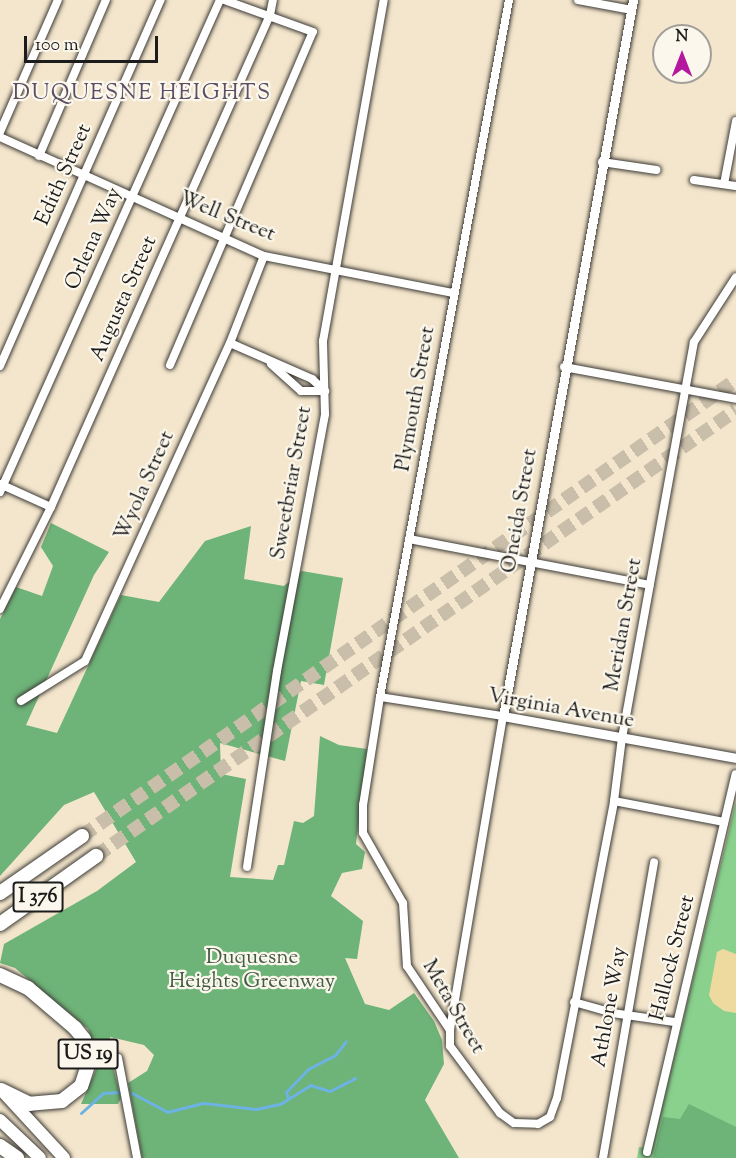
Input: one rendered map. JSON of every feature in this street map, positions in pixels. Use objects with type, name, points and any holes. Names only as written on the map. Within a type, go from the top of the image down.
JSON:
[{"type":"highway","name":"I 376","points":[[0,893],[82,836]]},
{"type":"highway","name":"I 376","points":[[0,924],[96,856]]},
{"type":"highway","name":"US 19","points":[[0,975],[28,988],[75,1028],[84,1039],[89,1062],[81,1086],[62,1101],[30,1104],[1,1089]]},
{"type":"highway","points":[[1,1089],[63,1158]]},
{"type":"highway","points":[[0,1120],[40,1158]]},
{"type":"highway","points":[[0,1146],[17,1158]]},
{"type":"street","points":[[0,135],[58,0]]},
{"type":"street","points":[[39,156],[106,0]]},
{"type":"street","name":"Edith Street","points":[[0,366],[161,0]]},
{"type":"street","points":[[170,365],[313,32],[222,0]]},
{"type":"street","name":"Orlena Way","points":[[1,487],[222,0]]},
{"type":"street","name":"Augusta Street","points":[[0,609],[51,507],[270,15],[273,0]]},
{"type":"street","name":"Sweetbriar Street","points":[[247,867],[277,671],[325,414],[323,340],[384,0]]},
{"type":"street","name":"Plymouth Street","points":[[363,806],[380,697],[453,293],[509,0]]},
{"type":"street","points":[[578,0],[632,5]]},
{"type":"street","name":"Oneida Street","points":[[450,1030],[564,367],[632,5]]},
{"type":"street","points":[[724,184],[736,121]]},
{"type":"street","name":"Well Street","points":[[0,135],[39,156],[264,256],[453,293]]},
{"type":"street","points":[[602,162],[656,170]]},
{"type":"street","points":[[694,180],[736,186]]},
{"type":"street","name":"Wyola Street","points":[[21,701],[85,661],[230,343],[264,256]]},
{"type":"street","name":"Meridan Street","points":[[538,1124],[554,1111],[615,801],[622,738],[695,339],[736,277]]},
{"type":"street","points":[[230,343],[312,379],[325,391]]},
{"type":"street","points":[[267,360],[301,391],[325,391]]},
{"type":"street","points":[[564,367],[736,399]]},
{"type":"street","points":[[1,487],[51,507]]},
{"type":"street","points":[[409,538],[530,559],[650,585]]},
{"type":"street","name":"Virginia Avenue","points":[[380,697],[503,716],[736,758]]},
{"type":"street","name":"Hallock Street","points":[[647,1152],[675,1022],[736,774]]},
{"type":"street","points":[[615,801],[724,822]]},
{"type":"street","name":"Meta Street","points":[[363,806],[363,832],[403,903],[407,966],[450,1030],[450,1046],[500,1113],[514,1124],[538,1124]]},
{"type":"street","name":"Athlone Way","points":[[603,1158],[654,862]]},
{"type":"street","points":[[574,1002],[626,1015],[675,1022]]},
{"type":"street","points":[[118,1058],[137,1158]]},
{"type":"green space","name":"Duquesne Heights Greenway","points":[[51,523],[109,552],[94,575],[26,725],[57,733],[121,595],[159,602],[205,541],[251,526],[244,579],[284,586],[302,571],[343,578],[324,685],[301,681],[285,761],[220,743],[221,774],[246,779],[230,877],[273,880],[278,865],[284,865],[294,821],[303,823],[314,816],[320,736],[339,745],[367,749],[356,844],[365,852],[362,869],[342,873],[331,896],[363,921],[357,959],[345,958],[365,1004],[389,1010],[414,993],[434,1021],[442,1040],[444,1064],[425,1100],[459,1158],[142,1158],[128,1083],[147,1071],[154,1055],[144,1045],[110,1037],[111,1059],[121,1098],[118,1104],[81,1104],[99,1063],[88,1029],[15,968],[0,963],[4,944],[97,891],[136,862],[94,792],[64,805],[0,876],[0,619],[16,587],[42,596],[53,566],[41,547]]},
{"type":"green space","points":[[736,801],[736,1158],[637,1158],[639,1147],[652,1149]]},
{"type":"green space","points":[[689,1104],[736,1127],[736,1158],[653,1158],[663,1117],[680,1119]]},
{"type":"sand","points":[[723,949],[736,954],[736,1013],[724,1011],[713,1003],[709,995],[717,952]]},
{"type":"waterway","points":[[336,1054],[346,1041]]},
{"type":"waterway","points":[[288,1098],[286,1092],[308,1069],[335,1055]]},
{"type":"waterway","points":[[350,1081],[355,1078]]},
{"type":"waterway","points":[[132,1093],[167,1112],[204,1103],[256,1109],[280,1104],[310,1085],[330,1091],[348,1082]]},
{"type":"waterway","points":[[81,1113],[103,1093],[121,1092]]},
{"type":"tunnel","points":[[82,836],[736,380]]},
{"type":"tunnel","points":[[96,856],[736,410]]},
{"type":"district","name":"DUQUESNE HEIGHTS","points":[[142,95]]}]
